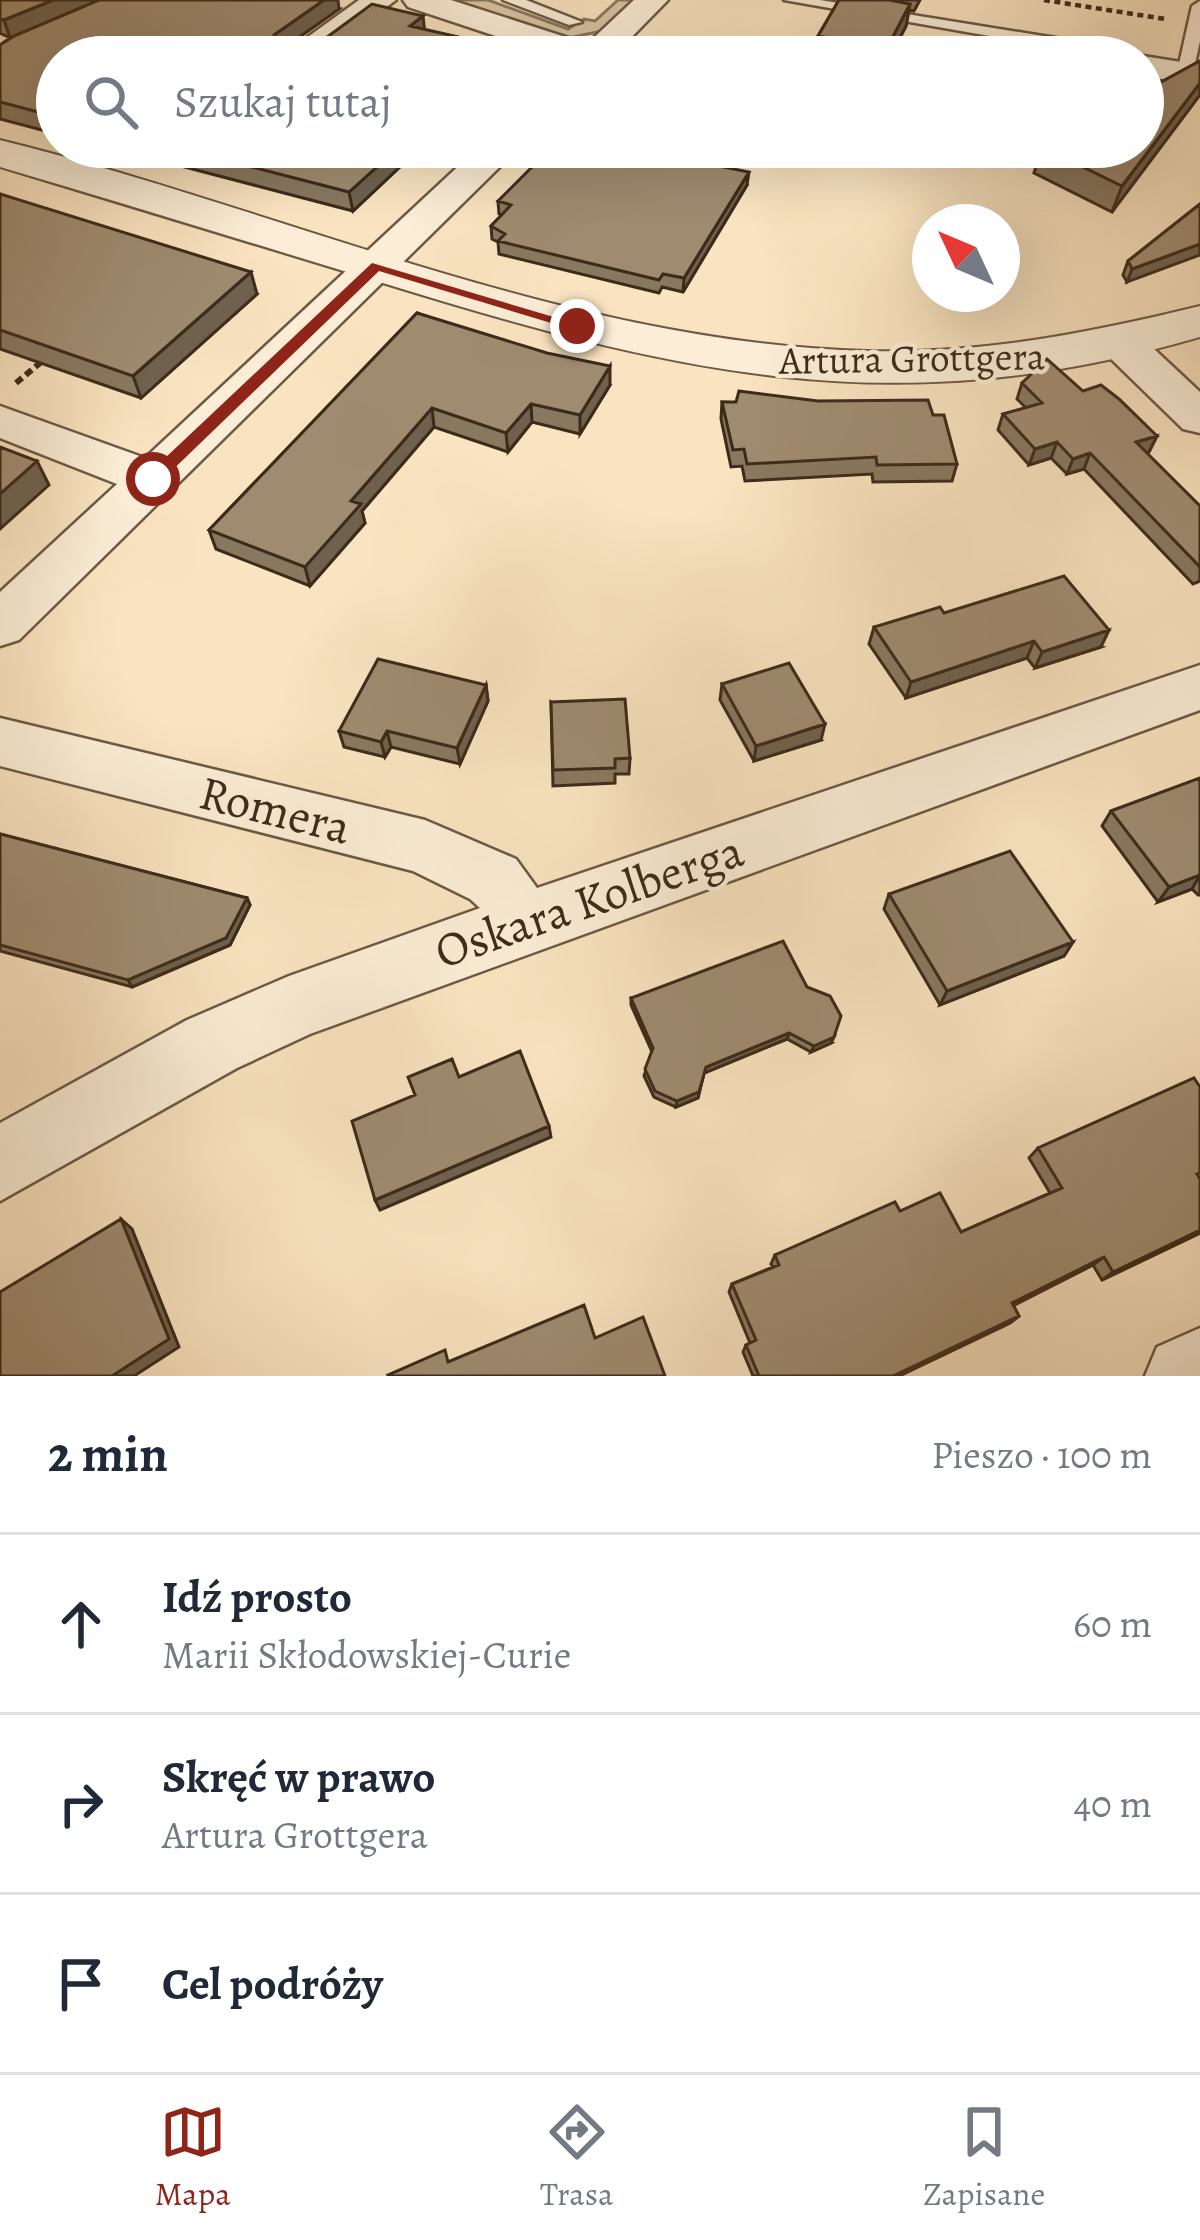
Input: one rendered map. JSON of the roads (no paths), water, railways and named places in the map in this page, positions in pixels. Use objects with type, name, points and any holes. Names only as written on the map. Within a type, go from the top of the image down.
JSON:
[{"type":"street","points":[[328,36],[380,0]]},
{"type":"street","points":[[419,0],[529,36]]},
{"type":"street","points":[[615,36],[652,0]]},
{"type":"street","name":"Artura Grottgera","points":[[0,153],[36,164]]},
{"type":"street","name":"Artura Grottgera","points":[[50,168],[609,334],[753,360],[930,366],[1040,358],[1122,344],[1200,321]]},
{"type":"street","points":[[0,625],[478,168]]},
{"type":"street","points":[[1122,344],[1200,418]]},
{"type":"street","points":[[0,421],[153,479]]},
{"type":"street","name":"Oskara Kolberga","points":[[0,1164],[212,1044],[289,1010],[522,923],[1200,687]]},
{"type":"street","name":"Romera","points":[[0,742],[424,847],[493,879],[522,923]]},
{"type":"street","points":[[1186,1376],[1200,1369]]},
{"type":"lane","points":[[511,0],[574,22]]},
{"type":"lane","points":[[792,0],[1013,36]]},
{"type":"lane","points":[[1192,74],[1200,6]]},
{"type":"lane","points":[[1072,36],[1077,22]]}]
